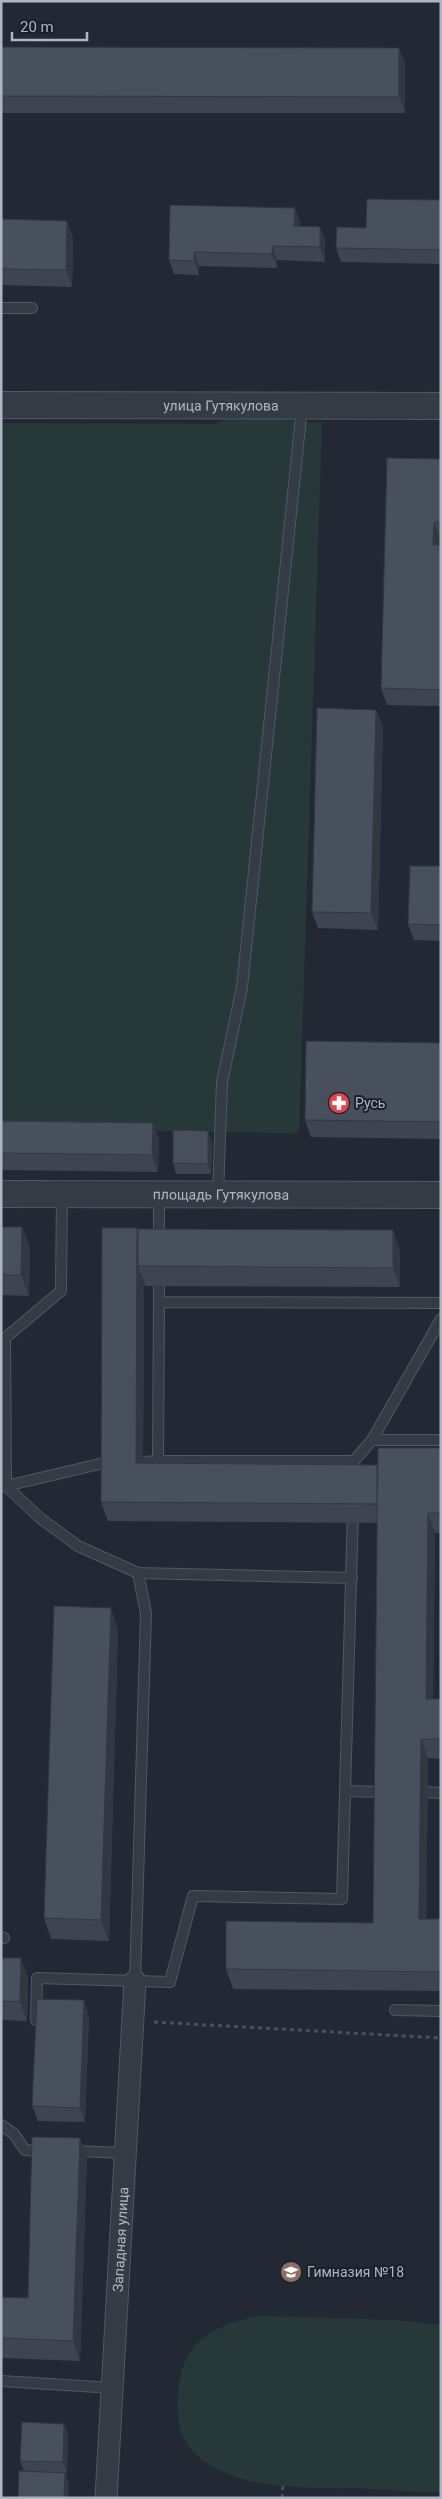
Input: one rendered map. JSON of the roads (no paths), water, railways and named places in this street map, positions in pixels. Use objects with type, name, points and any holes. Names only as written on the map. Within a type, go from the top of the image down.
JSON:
[{"type":"street","name":"улица Гутякулова","points":[[1,405],[441,406]]},
{"type":"street","name":"площадь Гутякулова","points":[[1,1194],[441,1195]]},
{"type":"street","name":"Западная улица","points":[[106,2498],[114,2388],[135,1981]]},
{"type":"lane","points":[[1,308],[32,308]]},
{"type":"lane","points":[[218,1194],[222,1082],[242,987],[302,406]]},
{"type":"lane","points":[[62,1194],[61,1291],[5,1338],[4,1486],[40,1518],[78,1546],[138,1573],[352,1578]]},
{"type":"lane","points":[[158,1194],[159,1248]]},
{"type":"lane","points":[[158,1461],[159,1286]]},
{"type":"lane","points":[[159,1302],[441,1303]]},
{"type":"lane","points":[[36,2020],[37,1978],[170,1982],[194,1896],[342,1899],[354,1461],[372,1440],[441,1319]]},
{"type":"lane","points":[[372,1440],[441,1440]]},
{"type":"lane","points":[[143,1462],[354,1461]]},
{"type":"lane","points":[[4,1486],[108,1462]]},
{"type":"lane","points":[[135,1981],[146,1614],[138,1573]]},
{"type":"lane","points":[[346,1792],[382,1792]]},
{"type":"lane","points":[[427,1792],[441,1792]]},
{"type":"lane","points":[[395,2010],[441,2011]]},
{"type":"lane","points":[[1,2125],[14,2134],[25,2150],[126,2153]]},
{"type":"lane","points":[[1,2381],[114,2388]]},
{"type":"place","name":"Русь","points":[[339,1103]]},
{"type":"place","name":"Гимназия №18","points":[[291,2272]]}]
